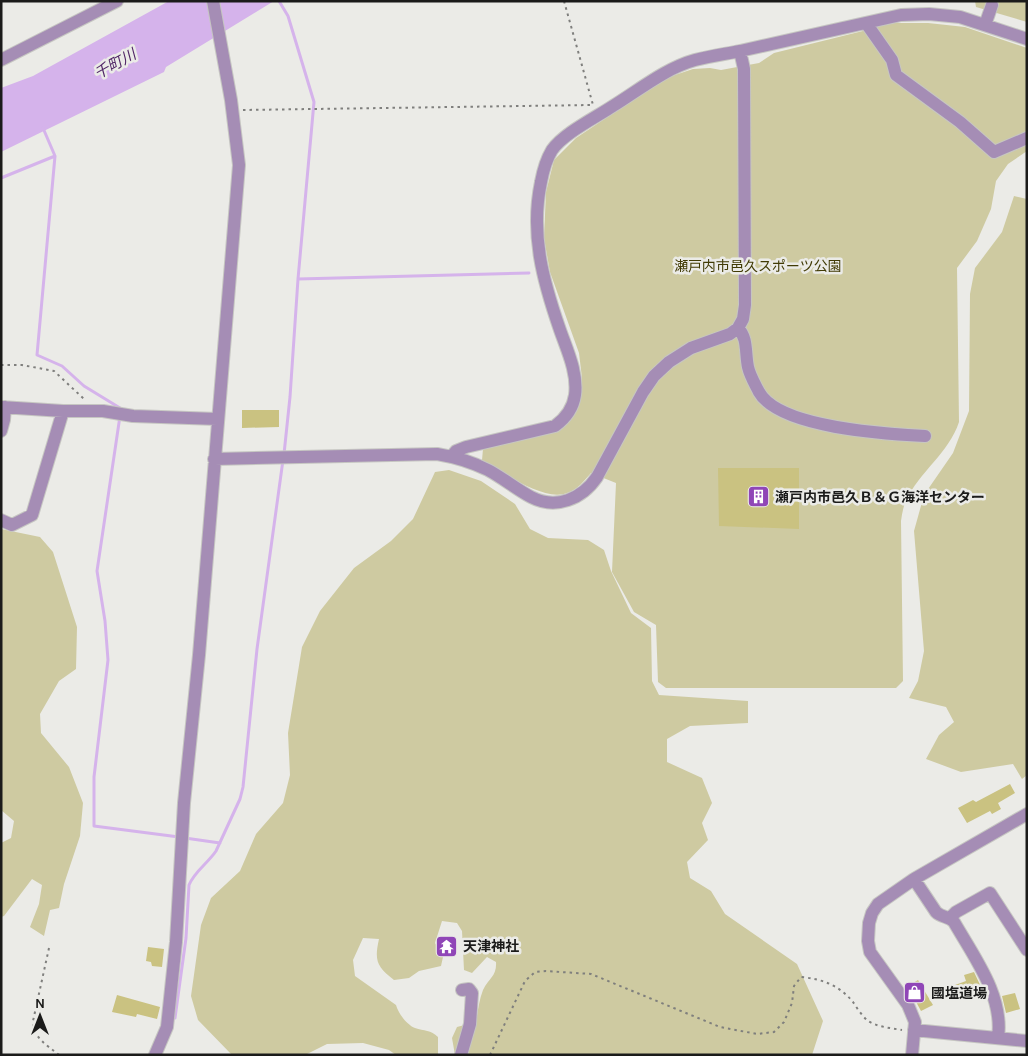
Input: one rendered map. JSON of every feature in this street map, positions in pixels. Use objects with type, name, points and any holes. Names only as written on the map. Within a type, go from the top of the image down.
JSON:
[{"type":"street","points":[[155,1055],[166,1027],[176,942],[184,803],[199,655],[239,165],[213,1]]},
{"type":"street","points":[[1,60],[113,2]]},
{"type":"street","points":[[985,25],[992,5]]},
{"type":"street","points":[[451,457],[456,451],[466,447],[555,426],[566,418],[571,408],[575,396],[575,381],[572,365],[547,291],[539,258],[536,231],[537,200],[544,165],[553,149],[597,110],[670,70],[694,60],[901,15],[929,14],[960,17],[1027,39]]},
{"type":"street","points":[[866,23],[892,60],[896,74],[960,122],[994,152],[1027,138]]},
{"type":"street","points":[[214,459],[437,454],[489,471],[531,497],[544,502],[557,503],[569,500],[590,487],[643,392],[654,376],[669,362],[691,348],[730,334],[738,328],[743,319],[745,305],[744,69],[740,51]]},
{"type":"street","points":[[738,328],[745,340],[750,374],[760,394],[776,408],[794,417],[825,425],[925,436]]},
{"type":"street","points":[[1,431],[4,420],[3,407],[64,411],[103,411],[121,414],[217,420]]},
{"type":"street","points":[[1,520],[12,525],[32,515],[64,411]]},
{"type":"street","points":[[912,1055],[915,1022],[908,1005],[870,952],[868,941],[870,918],[878,904],[914,880],[1027,814]]},
{"type":"street","points":[[914,880],[940,917],[950,918]]},
{"type":"street","points":[[950,918],[956,912],[990,893],[1027,950]]},
{"type":"street","points":[[950,918],[989,986],[998,1014],[998,1038]]},
{"type":"street","points":[[461,1055],[470,1024],[472,993],[469,989],[462,990]]},
{"type":"street","points":[[914,1030],[1027,1041]]},
{"type":"path","points":[[232,112],[248,109],[321,108],[597,110],[564,1]]},
{"type":"path","points":[[1,365],[22,365],[54,371],[88,402],[103,411]]},
{"type":"path","points":[[49,948],[33,1021],[35,1034],[59,1055]]},
{"type":"path","points":[[490,1055],[525,981],[535,972],[546,970],[591,974],[720,1027],[757,1034],[774,1032],[784,1022],[792,1003],[794,986],[801,977],[818,978],[837,987],[848,996],[866,1020],[877,1026],[914,1030]]},
{"type":"green space","points":[[975,1],[1027,1],[1027,22],[976,7]]},
{"type":"green space","name":"瀬戸内市邑久スポーツ公園","points":[[928,23],[965,27],[1027,48],[1027,151],[1008,164],[996,181],[991,209],[977,241],[957,268],[959,422],[948,443],[918,481],[905,503],[902,513],[903,681],[896,688],[666,688],[658,682],[656,625],[634,612],[612,572],[616,483],[591,473],[571,492],[557,495],[535,490],[482,460],[483,449],[560,430],[570,421],[579,406],[582,378],[579,353],[550,272],[544,238],[546,192],[554,160],[576,138],[666,78],[693,69],[710,68],[721,70],[759,63],[774,53],[875,28],[874,25]]},
{"type":"green space","points":[[1014,196],[1027,199],[1027,775],[1022,779],[1013,764],[961,772],[926,759],[939,735],[954,722],[946,707],[909,698],[918,681],[924,651],[914,531],[924,495],[953,453],[969,411],[970,294],[975,268],[1002,232]]},
{"type":"green space","points":[[449,470],[481,481],[515,504],[530,529],[548,538],[588,540],[604,550],[611,571],[631,613],[651,628],[652,681],[659,695],[748,701],[748,723],[690,726],[667,739],[667,762],[702,778],[712,803],[702,823],[708,840],[687,862],[690,878],[711,891],[725,914],[797,964],[823,1021],[812,1055],[455,1055],[452,1038],[457,1027],[476,1022],[482,994],[485,986],[494,974],[496,962],[487,957],[472,973],[464,970],[462,931],[457,923],[442,921],[435,943],[443,957],[441,966],[419,971],[409,978],[394,980],[378,963],[379,939],[363,938],[353,960],[355,976],[396,1005],[406,1022],[415,1028],[430,1032],[438,1037],[438,1055],[396,1055],[389,1050],[363,1043],[327,1044],[305,1055],[232,1055],[198,1020],[191,996],[201,925],[211,898],[240,871],[256,834],[283,803],[290,775],[288,733],[302,647],[320,611],[354,568],[391,541],[413,519],[435,472]]},
{"type":"green space","points":[[1,529],[40,537],[53,552],[77,627],[76,669],[59,681],[40,714],[41,733],[69,767],[83,803],[80,836],[64,884],[59,908],[50,910],[44,936],[30,927],[39,904],[42,885],[32,879],[4,916],[1,917],[1,843],[11,838],[14,821],[1,810]]},
{"type":"water","name":"千町川","points":[[169,1],[274,1],[166,67],[164,72],[1,152],[1,88],[33,76]]},
{"type":"building","points":[[242,410],[279,410],[279,427],[242,428]]},
{"type":"building","name":"瀬戸内市邑久Ｂ＆Ｇ海洋センター","points":[[718,468],[799,468],[799,529],[719,526]]},
{"type":"building","points":[[1010,784],[1015,793],[998,803],[1001,809],[992,814],[990,811],[967,823],[958,808],[973,800],[976,802]]},
{"type":"building","points":[[148,947],[164,949],[162,967],[152,966],[151,962],[146,961]]},
{"type":"building","points":[[974,972],[982,989],[960,998],[955,985],[966,981],[964,975]]},
{"type":"building","points":[[918,980],[933,1005],[921,1011],[914,998],[905,988]]},
{"type":"building","points":[[1015,993],[1020,1009],[1006,1013],[1002,996]]},
{"type":"building","points":[[117,995],[160,1007],[157,1019],[137,1014],[136,1017],[112,1012]]},
{"type":"waterway","points":[[279,1],[288,16],[314,102],[284,454]]},
{"type":"waterway","points":[[43,128],[55,156],[37,355],[62,366],[84,386],[120,408],[120,410]]},
{"type":"waterway","points":[[1,178],[55,156]]},
{"type":"waterway","points":[[298,279],[529,273]]},
{"type":"waterway","points":[[120,416],[97,571],[105,621],[108,660],[94,777],[94,826],[179,837]]},
{"type":"waterway","points":[[175,1018],[186,938],[189,885],[194,876],[216,851],[240,799],[243,787],[257,649],[283,460]]},
{"type":"waterway","points":[[185,838],[220,843]]},
{"type":"place","name":"瀬戸内市邑久Ｂ＆Ｇ海洋センター","points":[[759,497]]},
{"type":"place","name":"天津神社","points":[[447,946]]},
{"type":"place","name":"國塩道場","points":[[915,993]]}]
